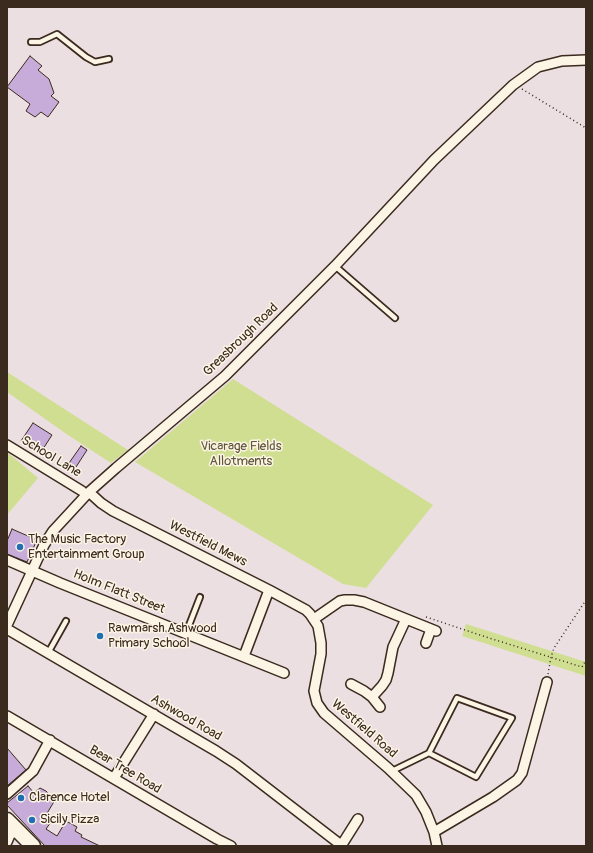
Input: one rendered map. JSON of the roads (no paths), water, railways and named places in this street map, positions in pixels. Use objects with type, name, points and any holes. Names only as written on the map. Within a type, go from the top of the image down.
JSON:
[{"type":"main road","points":[[15,828],[33,846]]},
{"type":"street","name":"Greasbrough Road","points":[[7,625],[44,545],[85,491],[116,468],[225,376],[335,266],[434,160],[513,86],[538,67],[562,61],[586,60]]},
{"type":"street","name":"School Lane","points":[[7,445],[85,491]]},
{"type":"street","name":"Westfield Mews","points":[[85,491],[113,511],[306,610],[314,620]]},
{"type":"street","name":"Holm Flatt Street","points":[[7,560],[284,673]]},
{"type":"street","points":[[244,656],[269,590]]},
{"type":"street","points":[[314,620],[334,604],[345,600],[364,602],[434,630],[426,643]]},
{"type":"street","points":[[372,697],[386,680],[393,647],[406,619]]},
{"type":"street","name":"Westfield Road","points":[[314,620],[319,630],[322,643],[314,691],[317,704],[324,713],[392,771],[416,795],[426,812],[434,832],[437,846]]},
{"type":"street","name":"Ashwood Road","points":[[7,629],[154,714],[236,764],[341,846]]},
{"type":"street","points":[[434,832],[493,797],[517,780],[522,772],[547,682]]},
{"type":"street","points":[[351,684],[372,697],[380,707]]},
{"type":"street","points":[[114,778],[154,714]]},
{"type":"street","name":"Bear Tree Road","points":[[7,716],[231,846]]},
{"type":"street","points":[[7,794],[33,771],[50,740]]},
{"type":"street","points":[[341,846],[358,819]]},
{"type":"street","points":[[7,842],[15,828]]},
{"type":"lane","points":[[31,42],[40,42],[57,34],[86,57],[96,62],[109,59]]},
{"type":"lane","points":[[335,266],[395,318]]},
{"type":"lane","points":[[186,633],[200,597]]},
{"type":"lane","points":[[48,653],[66,621]]},
{"type":"lane","points":[[392,771],[429,753],[457,698],[512,718],[476,777],[429,753]]},
{"type":"place","name":"The Music Factory Entertainment Group","points":[[20,547]]},
{"type":"place","name":"Rawmarsh Ashwood Primary School","points":[[100,636]]},
{"type":"place","name":"Clarence Hotel","points":[[21,798]]},
{"type":"place","name":"Sicily Pizza","points":[[32,820]]},
{"type":"park label","name":"Vicarage Fields Allotments","points":[[241,454]]}]
